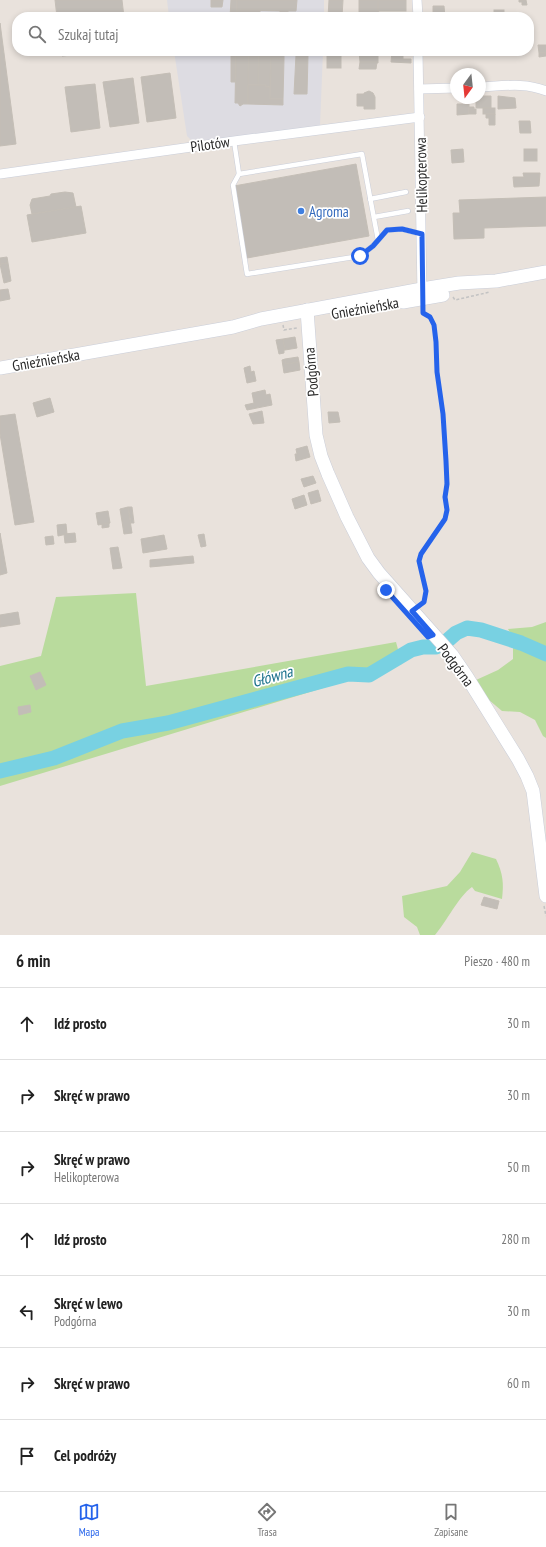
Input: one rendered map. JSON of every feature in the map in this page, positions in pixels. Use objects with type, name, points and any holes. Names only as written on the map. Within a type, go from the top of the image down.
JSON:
[{"type":"main road","name":"Gnieźnieńska","points":[[422,294],[451,293],[493,287],[546,272]]},
{"type":"main road","name":"Gnieźnieńska","points":[[0,368],[233,327],[304,319],[422,294],[459,283],[493,287]]},
{"type":"main road","name":"Gnieźnieńska","points":[[233,327],[261,319],[304,319]]},
{"type":"main road","name":"Podgórna","points":[[304,319],[316,435],[326,468],[347,516],[368,558],[379,573],[452,655],[492,716],[527,776],[534,798],[544,899]]},
{"type":"street","points":[[418,0],[418,12]]},
{"type":"street","name":"Helikopterowa","points":[[418,56],[422,294]]},
{"type":"street","points":[[486,87],[521,85],[539,88],[546,91]]},
{"type":"street","points":[[419,89],[450,88]]},
{"type":"street","name":"Pilotów","points":[[0,174],[234,141],[420,117]]},
{"type":"lane","points":[[234,141],[239,174],[233,185],[247,274],[360,256],[387,230],[402,229],[422,234]]},
{"type":"lane","points":[[239,174],[362,154],[378,240]]},
{"type":"lane","points":[[370,199],[406,192]]},
{"type":"lane","points":[[374,217],[408,210]]},
{"type":"path","points":[[451,293],[455,300],[493,287]]},
{"type":"path","points":[[412,611],[424,602],[426,591],[419,561],[421,554],[445,519],[447,510],[445,497],[447,484],[443,414],[437,372],[436,342],[434,325],[430,317],[423,313],[422,294]]},
{"type":"path","points":[[282,322],[284,330],[304,319]]},
{"type":"path","points":[[544,899],[546,916]]},
{"type":"shaded area","points":[[167,0],[324,0],[324,12],[168,12]]},
{"type":"shaded area","points":[[175,56],[323,56],[320,126],[195,144],[187,136]]},
{"type":"green space","points":[[136,593],[146,686],[396,642],[402,664],[0,786],[0,666],[41,656],[56,597]]},
{"type":"green space","points":[[546,622],[546,738],[543,736],[535,720],[520,712],[502,711],[489,700],[476,680],[498,670],[513,659],[513,638],[508,629],[532,627]]},
{"type":"green space","points":[[472,852],[496,859],[502,879],[502,899],[475,891],[472,887],[457,903],[435,935],[420,935],[417,927],[404,917],[402,896],[447,886],[460,872]]},
{"type":"building","points":[[55,0],[122,0],[123,12],[56,12]]},
{"type":"building","points":[[211,0],[223,0],[222,7],[211,7]]},
{"type":"building","points":[[231,0],[237,0],[237,12],[230,12]]},
{"type":"building","points":[[237,0],[297,0],[296,11],[280,12],[237,10]]},
{"type":"building","points":[[329,0],[343,0],[342,12],[328,12]]},
{"type":"building","points":[[359,0],[378,0],[379,12],[359,12]]},
{"type":"building","points":[[378,0],[406,0],[406,11],[378,11]]},
{"type":"building","points":[[519,0],[526,0],[527,5],[522,5],[522,2],[519,2]]},
{"type":"building","points":[[433,6],[444,6],[445,12],[433,12]]},
{"type":"building","points":[[237,10],[260,10],[260,12],[237,12]]},
{"type":"building","points":[[494,10],[504,10],[504,12],[494,12]]},
{"type":"building","points":[[0,23],[16,144],[0,146]]},
{"type":"building","points":[[538,45],[546,45],[546,53],[539,53]]},
{"type":"building","points":[[539,53],[546,53],[546,56],[539,57]]},
{"type":"building","points":[[231,56],[236,56],[235,82],[231,82]]},
{"type":"building","points":[[236,56],[249,56],[248,104],[243,104],[240,106],[238,103],[235,103]]},
{"type":"building","points":[[249,56],[259,56],[258,85],[248,85]]},
{"type":"building","points":[[259,56],[284,56],[284,59],[271,58],[270,87],[258,85]]},
{"type":"building","points":[[296,56],[308,56],[307,94],[294,94]]},
{"type":"building","points":[[327,56],[341,56],[341,68],[327,68]]},
{"type":"building","points":[[359,56],[378,56],[378,63],[360,62]]},
{"type":"building","points":[[392,56],[403,56],[403,59],[411,59],[411,63],[391,62]]},
{"type":"building","points":[[271,58],[284,59],[283,99],[270,99]]},
{"type":"building","points":[[360,62],[377,62],[376,69],[359,69]]},
{"type":"building","points":[[170,73],[176,118],[147,122],[141,77]]},
{"type":"building","points":[[133,78],[139,123],[110,127],[103,82]]},
{"type":"building","points":[[95,84],[100,128],[71,132],[65,87]]},
{"type":"building","points":[[248,85],[266,85],[266,87],[270,87],[270,99],[283,99],[283,105],[248,104]]},
{"type":"building","points":[[369,91],[373,93],[375,97],[375,109],[364,109],[364,106],[357,106],[357,94],[364,94]]},
{"type":"building","points":[[486,96],[491,96],[491,108],[476,108],[476,104],[486,104]]},
{"type":"building","points":[[498,96],[515,98],[516,108],[498,109]]},
{"type":"building","points":[[457,104],[469,104],[469,114],[457,115]]},
{"type":"building","points":[[469,107],[474,107],[474,109],[476,109],[476,114],[469,114]]},
{"type":"building","points":[[483,108],[495,108],[495,114],[483,114]]},
{"type":"building","points":[[486,114],[495,114],[495,125],[489,125],[489,118],[486,118]]},
{"type":"building","points":[[519,121],[530,121],[531,133],[520,133]]},
{"type":"building","points":[[463,149],[464,162],[452,163],[451,150]]},
{"type":"building","points":[[524,149],[537,149],[537,161],[524,161]]},
{"type":"building","name":"Agroma","points":[[356,164],[369,236],[247,258],[234,186]]},
{"type":"building","points":[[523,173],[540,173],[539,186],[514,187],[513,177],[524,177]]},
{"type":"building","points":[[65,192],[73,193],[76,207],[32,214],[30,205],[32,199]]},
{"type":"building","points":[[546,197],[546,226],[484,228],[484,238],[454,239],[453,213],[460,213],[459,200]]},
{"type":"building","points":[[81,206],[86,233],[32,242],[27,215]]},
{"type":"building","points":[[7,257],[8,263],[0,264],[0,258]]},
{"type":"building","points":[[8,263],[11,281],[4,283],[0,264]]},
{"type":"building","points":[[8,289],[10,299],[0,301],[0,290]]},
{"type":"building","points":[[295,337],[297,348],[285,350],[283,339]]},
{"type":"building","points":[[283,339],[285,350],[284,353],[279,354],[276,340]]},
{"type":"building","points":[[298,357],[299,362],[286,364],[285,359]]},
{"type":"building","points":[[285,359],[286,364],[299,362],[300,370],[284,373],[282,360]]},
{"type":"building","points":[[250,366],[251,372],[254,371],[256,381],[247,383],[244,368]]},
{"type":"building","points":[[265,390],[266,395],[270,394],[272,405],[247,410],[245,405],[254,403],[252,393]]},
{"type":"building","points":[[50,398],[54,412],[37,417],[33,403]]},
{"type":"building","points":[[262,411],[264,423],[253,424],[249,414]]},
{"type":"building","points":[[328,412],[338,412],[340,422],[329,423]]},
{"type":"building","points":[[15,414],[34,522],[15,525],[0,434],[0,416]]},
{"type":"building","points":[[307,446],[310,457],[296,461],[296,449]]},
{"type":"building","points":[[313,476],[316,483],[304,487],[301,479]]},
{"type":"building","points":[[318,490],[321,501],[311,504],[308,493]]},
{"type":"building","points":[[304,495],[307,505],[295,509],[292,499]]},
{"type":"building","points":[[128,507],[132,507],[134,523],[131,523]]},
{"type":"building","points":[[128,507],[132,533],[124,534],[120,509]]},
{"type":"building","points":[[108,511],[110,523],[98,525],[96,513]]},
{"type":"building","points":[[109,523],[109,527],[102,528],[102,524]]},
{"type":"building","points":[[66,524],[67,534],[58,536],[57,525]]},
{"type":"building","points":[[0,533],[7,573],[0,575]]},
{"type":"building","points":[[75,533],[76,542],[65,543],[64,534]]},
{"type":"building","points":[[204,534],[206,546],[201,547],[198,535]]},
{"type":"building","points":[[164,535],[167,549],[143,553],[141,539]]},
{"type":"building","points":[[53,536],[54,544],[46,545],[45,537]]},
{"type":"building","points":[[118,547],[122,568],[113,569],[110,548]]},
{"type":"building","points":[[193,556],[194,563],[150,567],[150,560]]},
{"type":"building","points":[[18,612],[20,624],[0,627],[0,615]]},
{"type":"building","points":[[40,672],[46,685],[36,690],[30,676]]},
{"type":"building","points":[[30,705],[31,712],[19,715],[18,707]]},
{"type":"building","points":[[484,897],[499,901],[497,909],[481,905]]},
{"type":"waterway","name":"Główna","points":[[0,771],[54,758],[122,731],[168,723],[348,674],[369,675],[411,650],[423,647],[436,647],[456,633],[467,628],[481,630],[521,643],[546,654]]},
{"type":"place","name":"Agroma","points":[[301,211]]},
{"type":"route","points":[[360,256],[373,246],[387,230],[402,229],[422,234],[423,313],[430,317],[434,325],[437,372],[443,414],[447,484],[445,497],[447,510],[445,519],[421,554],[419,561],[426,591],[424,602],[412,611],[433,635],[428,637],[386,590]]}]
